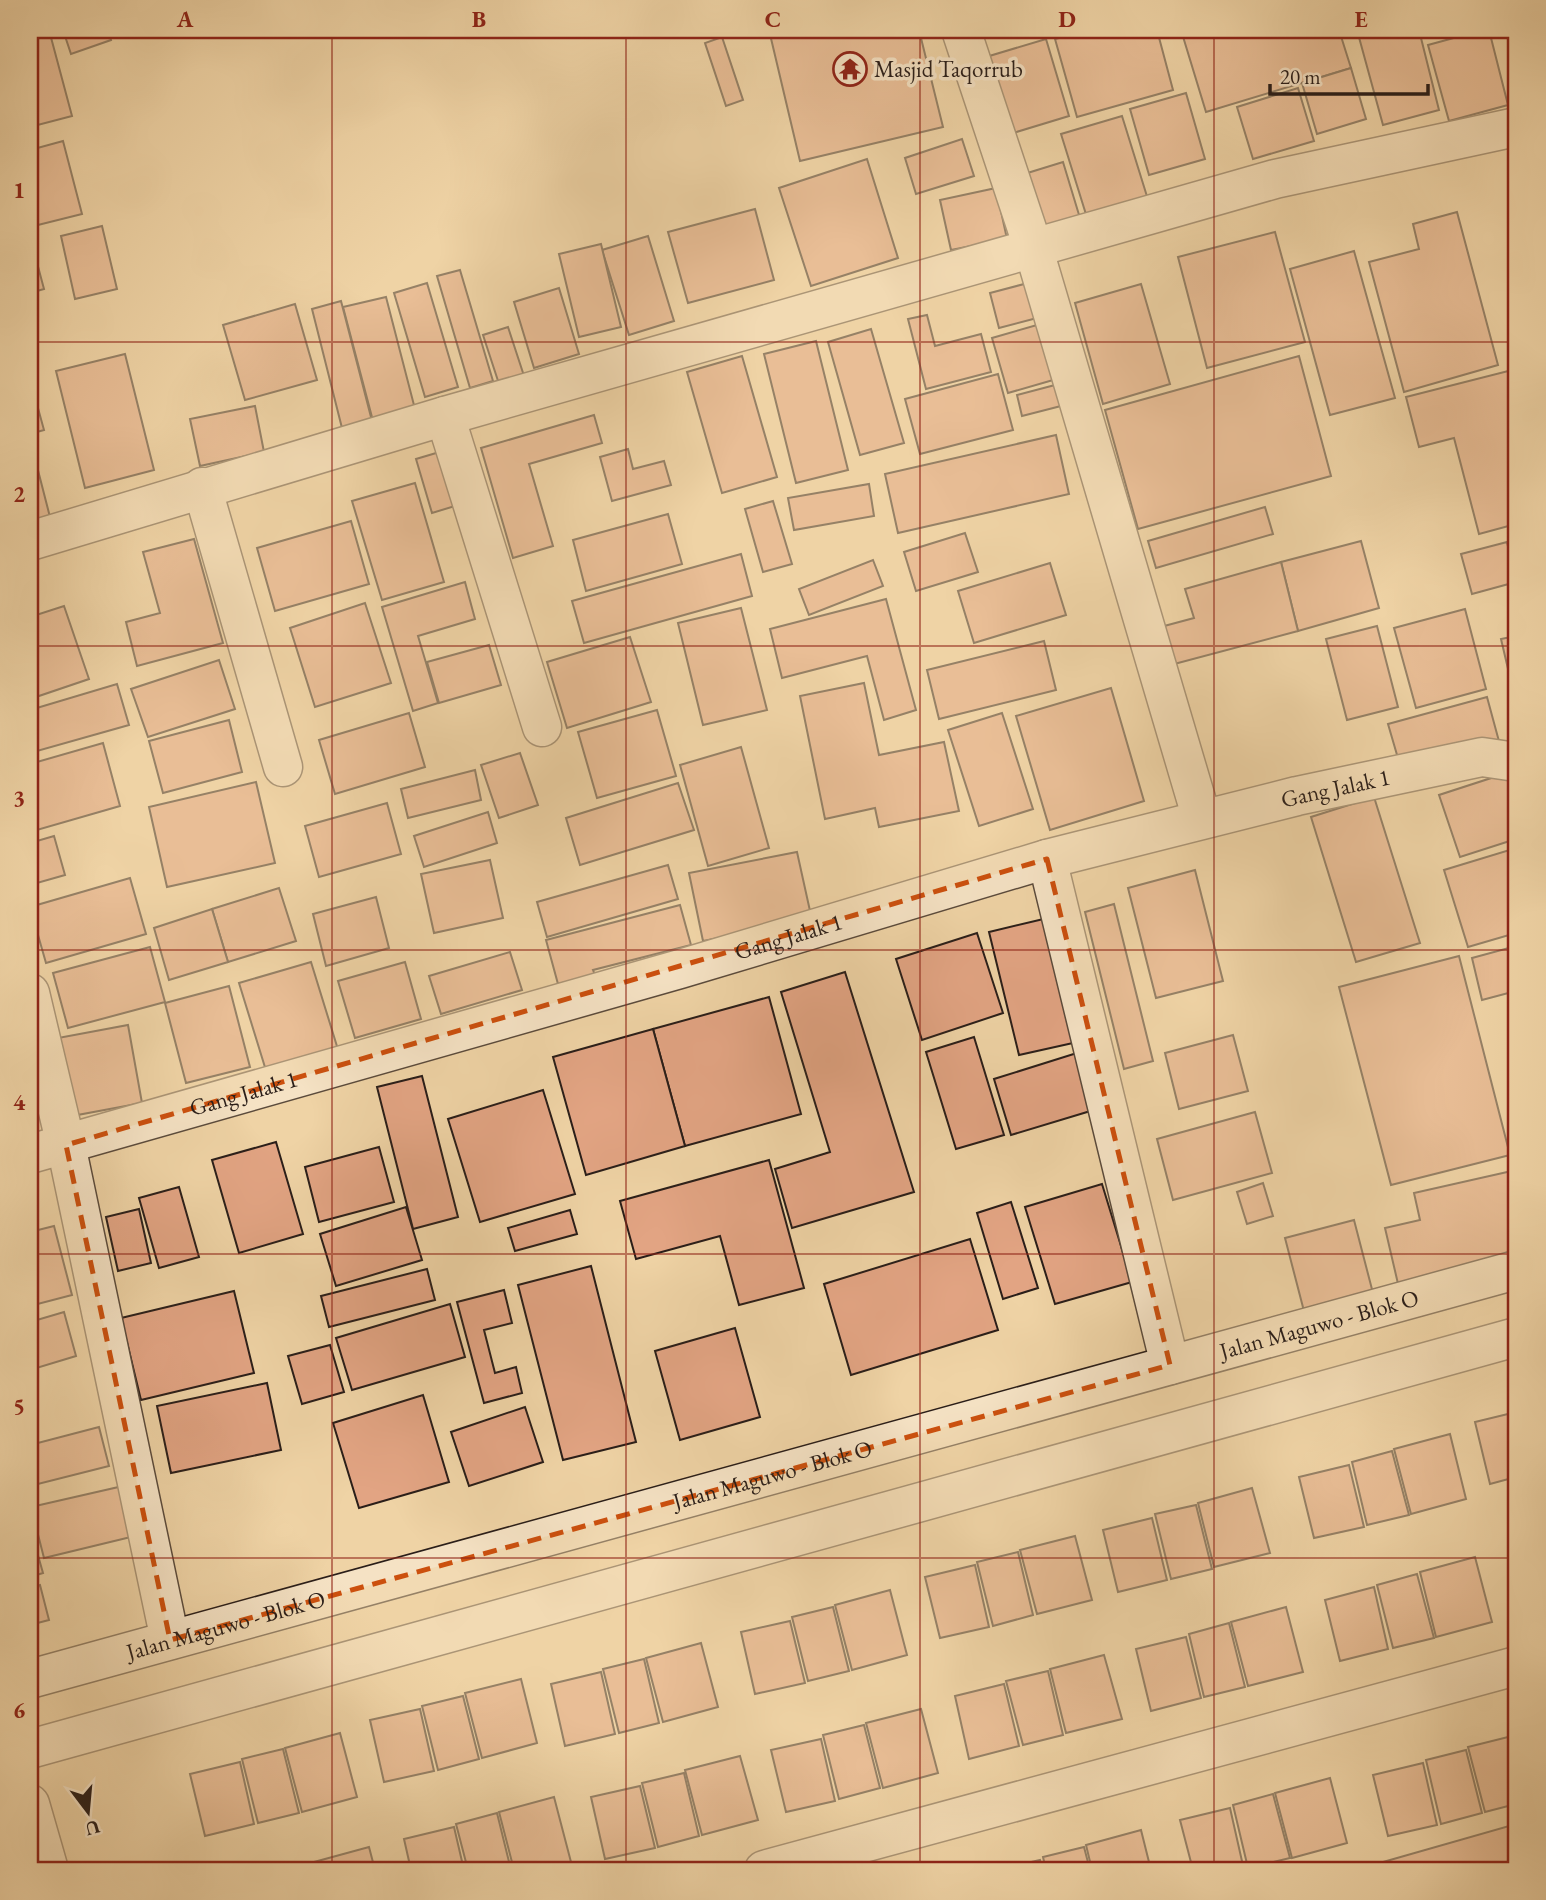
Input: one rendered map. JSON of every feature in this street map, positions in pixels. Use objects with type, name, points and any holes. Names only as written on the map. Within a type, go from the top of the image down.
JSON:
[{"type":"street","points":[[961,30],[1033,247],[1202,819]]},
{"type":"street","points":[[30,541],[445,416],[1275,179],[1516,127]]},
{"type":"street","points":[[445,416],[542,727]]},
{"type":"street","points":[[202,487],[283,767]]},
{"type":"street","name":"Gang Jalak 1","points":[[30,1154],[680,969],[1046,859],[1202,819],[1482,757],[1516,762]]},
{"type":"street","points":[[1046,859],[1170,1365]]},
{"type":"street","points":[[30,993],[66,1145],[170,1640]]},
{"type":"street","name":"Jalan Maguwo - Blok O","points":[[30,1679],[1516,1269]]},
{"type":"street","points":[[30,1749],[1516,1337]]},
{"type":"street","points":[[764,1870],[1516,1666]]},
{"type":"street","points":[[30,1804],[49,1870]]},
{"type":"highlighted area","points":[[1047,859],[1170,1365],[170,1640],[66,1145]]},
{"type":"building","points":[[30,30],[49,30],[72,116],[30,127]]},
{"type":"building","points":[[63,30],[108,30],[111,40],[71,54]]},
{"type":"building","points":[[769,30],[919,30],[943,127],[800,161]]},
{"type":"building","points":[[1036,30],[1058,30],[1038,35]]},
{"type":"building","points":[[1089,30],[1157,30],[1173,90],[1077,117],[1055,39]]},
{"type":"building","points":[[1181,30],[1339,30],[1351,68],[1206,112]]},
{"type":"building","points":[[1357,30],[1419,30],[1439,110],[1383,125]]},
{"type":"building","points":[[1489,30],[1508,105],[1449,121],[1428,45]]},
{"type":"building","points":[[722,37],[743,100],[726,106],[705,43]]},
{"type":"building","points":[[1046,39],[1069,116],[1010,134],[986,57]]},
{"type":"building","points":[[1351,68],[1366,119],[1317,134],[1302,83]]},
{"type":"building","points":[[1298,88],[1314,141],[1253,159],[1237,107]]},
{"type":"building","points":[[1186,93],[1205,159],[1149,175],[1130,109]]},
{"type":"building","points":[[1122,116],[1150,206],[1089,224],[1061,134]]},
{"type":"building","points":[[962,139],[974,176],[916,194],[905,158]]},
{"type":"building","points":[[63,141],[82,214],[30,227],[30,150]]},
{"type":"building","points":[[867,159],[898,258],[811,286],[779,188]]},
{"type":"building","points":[[1063,162],[1083,228],[1041,241],[1021,175]]},
{"type":"building","points":[[996,188],[1007,239],[951,250],[940,200]]},
{"type":"building","points":[[755,209],[774,280],[688,303],[668,232]]},
{"type":"building","points":[[1457,212],[1498,365],[1404,392],[1369,262],[1419,249],[1413,224]]},
{"type":"building","points":[[102,226],[117,289],[75,299],[61,236]]},
{"type":"building","points":[[1275,232],[1305,342],[1207,368],[1178,257]]},
{"type":"building","points":[[648,236],[674,321],[629,335],[602,250]]},
{"type":"building","points":[[601,244],[621,327],[579,337],[559,254]]},
{"type":"building","points":[[1354,251],[1395,398],[1330,415],[1290,269]]},
{"type":"building","points":[[36,259],[44,289],[30,293],[30,260]]},
{"type":"building","points":[[460,270],[493,381],[470,388],[437,276]]},
{"type":"building","points":[[427,283],[458,387],[425,397],[394,293]]},
{"type":"building","points":[[1028,283],[1037,318],[999,328],[990,293]]},
{"type":"building","points":[[1141,284],[1170,384],[1103,404],[1075,303]]},
{"type":"building","points":[[559,288],[579,354],[534,368],[514,302]]},
{"type":"building","points":[[386,297],[415,409],[373,421],[343,307]]},
{"type":"building","points":[[341,301],[372,421],[342,428],[312,309]]},
{"type":"building","points":[[295,304],[317,380],[245,400],[223,325]]},
{"type":"building","points":[[927,315],[935,346],[981,334],[991,372],[926,389],[908,319]]},
{"type":"building","points":[[1044,323],[1060,378],[1008,393],[992,338]]},
{"type":"building","points":[[508,327],[527,385],[502,393],[483,335]]},
{"type":"building","points":[[871,329],[904,443],[860,455],[828,342]]},
{"type":"building","points":[[816,341],[848,470],[796,483],[764,354]]},
{"type":"building","points":[[125,354],[154,470],[85,488],[56,371]]},
{"type":"building","points":[[742,356],[777,477],[722,493],[687,372]]},
{"type":"building","points":[[1299,356],[1331,476],[1138,529],[1105,410]]},
{"type":"building","points":[[1516,369],[1516,524],[1479,534],[1454,438],[1419,447],[1406,397]]},
{"type":"building","points":[[998,374],[1013,430],[920,454],[905,399]]},
{"type":"building","points":[[30,379],[44,430],[30,434]]},
{"type":"building","points":[[1055,385],[1061,406],[1022,416],[1017,395]]},
{"type":"building","points":[[255,406],[264,452],[200,466],[190,419]]},
{"type":"building","points":[[594,415],[602,443],[529,464],[553,546],[513,558],[481,448]]},
{"type":"building","points":[[1056,435],[1069,494],[898,533],[885,474]]},
{"type":"building","points":[[30,439],[51,521],[30,526]]},
{"type":"building","points":[[453,448],[468,502],[432,513],[416,459]]},
{"type":"building","points":[[628,449],[633,469],[664,461],[671,485],[612,501],[600,457]]},
{"type":"building","points":[[415,483],[444,582],[382,600],[352,501]]},
{"type":"building","points":[[869,484],[874,516],[794,530],[788,498]]},
{"type":"building","points":[[773,501],[792,564],[763,572],[745,509]]},
{"type":"building","points":[[1265,507],[1273,534],[1156,568],[1148,541]]},
{"type":"building","points":[[668,514],[682,564],[586,591],[573,540]]},
{"type":"building","points":[[351,521],[369,584],[275,611],[257,548]]},
{"type":"building","points":[[965,533],[978,572],[916,591],[904,552]]},
{"type":"building","points":[[194,539],[223,643],[137,666],[126,622],[160,613],[143,552]]},
{"type":"building","points":[[1361,541],[1379,608],[1298,631],[1281,562]]},
{"type":"building","points":[[1507,542],[1516,582],[1472,594],[1461,554]]},
{"type":"building","points":[[741,554],[752,596],[584,643],[572,601]]},
{"type":"building","points":[[873,560],[883,586],[809,615],[799,589]]},
{"type":"building","points":[[1281,562],[1298,631],[1163,667],[1153,629],[1194,618],[1185,589]]},
{"type":"building","points":[[1050,563],[1066,615],[974,643],[958,591]]},
{"type":"building","points":[[465,582],[475,619],[418,636],[438,703],[413,711],[382,607]]},
{"type":"building","points":[[886,599],[916,710],[884,720],[867,656],[782,678],[770,629]]},
{"type":"building","points":[[365,603],[391,683],[315,707],[290,628]]},
{"type":"building","points":[[64,606],[89,679],[30,699],[30,617]]},
{"type":"building","points":[[741,608],[767,710],[703,725],[678,623]]},
{"type":"building","points":[[1465,609],[1486,689],[1416,708],[1394,628]]},
{"type":"building","points":[[1377,626],[1398,707],[1347,720],[1326,639]]},
{"type":"building","points":[[1516,636],[1516,703],[1501,639]]},
{"type":"building","points":[[630,637],[651,702],[567,728],[547,662]]},
{"type":"building","points":[[1044,641],[1056,690],[939,719],[927,670]]},
{"type":"building","points":[[489,645],[501,685],[439,703],[427,662]]},
{"type":"building","points":[[219,660],[235,709],[148,737],[131,689]]},
{"type":"building","points":[[864,683],[879,755],[944,742],[959,811],[879,827],[875,808],[825,819],[800,696]]},
{"type":"building","points":[[117,684],[129,725],[30,753],[30,710]]},
{"type":"building","points":[[1111,688],[1144,801],[1050,830],[1016,716]]},
{"type":"building","points":[[1487,697],[1500,745],[1402,772],[1388,724]]},
{"type":"building","points":[[657,710],[676,776],[597,798],[578,732]]},
{"type":"building","points":[[409,713],[425,767],[335,794],[319,740]]},
{"type":"building","points":[[1002,713],[1033,809],[979,826],[948,730]]},
{"type":"building","points":[[229,720],[242,772],[163,793],[149,741]]},
{"type":"building","points":[[103,743],[120,806],[30,832],[30,764]]},
{"type":"building","points":[[741,747],[769,848],[708,866],[680,765]]},
{"type":"building","points":[[520,753],[538,805],[499,818],[481,765]]},
{"type":"building","points":[[475,770],[481,800],[408,818],[401,789]]},
{"type":"building","points":[[1516,770],[1516,839],[1460,857],[1439,795]]},
{"type":"building","points":[[256,782],[275,863],[167,887],[149,807]]},
{"type":"building","points":[[678,783],[694,830],[580,865],[566,818]]},
{"type":"building","points":[[1374,797],[1420,943],[1356,962],[1311,817]]},
{"type":"building","points":[[387,803],[401,854],[319,877],[305,826]]},
{"type":"building","points":[[488,812],[497,843],[424,867],[414,836]]},
{"type":"building","points":[[54,836],[65,875],[30,885],[30,843]]},
{"type":"building","points":[[1516,848],[1516,933],[1468,947],[1444,870]]},
{"type":"building","points":[[797,852],[812,920],[703,941],[689,873]]},
{"type":"building","points":[[490,860],[503,918],[434,933],[421,874]]},
{"type":"building","points":[[668,865],[678,899],[547,937],[537,902]]},
{"type":"building","points":[[1195,870],[1223,981],[1156,998],[1128,888]]},
{"type":"building","points":[[130,878],[146,934],[46,963],[30,907]]},
{"type":"building","points":[[279,888],[296,941],[228,962],[212,909]]},
{"type":"building","points":[[376,897],[389,948],[326,966],[313,914]]},
{"type":"building","points":[[1114,904],[1153,1061],[1124,1069],[1085,912]]},
{"type":"building","points":[[680,905],[691,945],[593,970],[595,975],[558,984],[546,940]]},
{"type":"building","points":[[212,909],[228,962],[169,980],[154,928]]},
{"type":"building","points":[[1052,917],[1082,1041],[1019,1055],[989,932]]},
{"type":"building","points":[[977,933],[1003,1013],[922,1040],[896,959]]},
{"type":"building","points":[[1516,946],[1516,991],[1482,1000],[1472,958]]},
{"type":"building","points":[[150,947],[165,1002],[68,1028],[53,973]]},
{"type":"building","points":[[510,952],[522,990],[441,1014],[429,976]]},
{"type":"building","points":[[1459,956],[1510,1155],[1391,1185],[1339,987]]},
{"type":"building","points":[[311,962],[340,1056],[268,1077],[239,983]]},
{"type":"building","points":[[405,962],[421,1019],[355,1038],[338,981]]},
{"type":"building","points":[[845,972],[914,1192],[792,1228],[775,1169],[830,1152],[781,992]]},
{"type":"building","points":[[229,986],[250,1067],[186,1083],[165,1003]]},
{"type":"building","points":[[769,997],[801,1114],[685,1146],[653,1029]]},
{"type":"building","points":[[128,1025],[142,1103],[72,1116],[58,1038]]},
{"type":"building","points":[[653,1029],[685,1146],[586,1175],[553,1057]]},
{"type":"building","points":[[1233,1035],[1248,1091],[1179,1109],[1165,1053]]},
{"type":"building","points":[[974,1037],[1004,1135],[956,1149],[926,1052]]},
{"type":"building","points":[[1080,1052],[1097,1109],[1011,1135],[994,1079]]},
{"type":"building","points":[[422,1076],[458,1217],[413,1229],[377,1087]]},
{"type":"building","points":[[543,1090],[575,1194],[480,1222],[448,1119]]},
{"type":"building","points":[[1255,1112],[1272,1173],[1173,1200],[1157,1139]]},
{"type":"building","points":[[276,1142],[303,1234],[239,1253],[212,1160]]},
{"type":"building","points":[[379,1147],[394,1202],[319,1222],[305,1167]]},
{"type":"building","points":[[769,1160],[804,1288],[739,1305],[720,1236],[636,1259],[620,1201]]},
{"type":"building","points":[[1516,1170],[1516,1261],[1399,1288],[1385,1228],[1420,1220],[1414,1193]]},
{"type":"building","points":[[1263,1183],[1273,1216],[1247,1224],[1237,1192]]},
{"type":"building","points":[[1102,1184],[1132,1282],[1055,1304],[1025,1207]]},
{"type":"building","points":[[179,1187],[199,1257],[159,1268],[139,1198]]},
{"type":"building","points":[[1011,1202],[1038,1288],[1003,1299],[977,1213]]},
{"type":"building","points":[[406,1207],[422,1260],[336,1286],[320,1234]]},
{"type":"building","points":[[139,1209],[151,1263],[118,1271],[106,1217]]},
{"type":"building","points":[[570,1210],[577,1234],[515,1251],[508,1228]]},
{"type":"building","points":[[1354,1220],[1374,1297],[1305,1315],[1285,1238]]},
{"type":"building","points":[[54,1226],[72,1295],[30,1306],[30,1232]]},
{"type":"building","points":[[970,1239],[998,1330],[851,1375],[824,1284]]},
{"type":"building","points":[[591,1266],[636,1442],[563,1460],[518,1285]]},
{"type":"building","points":[[427,1269],[435,1300],[329,1327],[321,1296]]},
{"type":"building","points":[[504,1290],[512,1323],[484,1330],[495,1373],[516,1367],[522,1393],[484,1403],[457,1302]]},
{"type":"building","points":[[234,1291],[254,1373],[141,1400],[121,1318]]},
{"type":"building","points":[[450,1304],[465,1357],[352,1390],[336,1338]]},
{"type":"building","points":[[64,1312],[76,1356],[30,1370],[30,1322]]},
{"type":"building","points":[[735,1328],[760,1417],[680,1440],[655,1351]]},
{"type":"building","points":[[330,1345],[344,1392],[302,1404],[288,1356]]},
{"type":"building","points":[[267,1383],[281,1450],[171,1473],[157,1406]]},
{"type":"building","points":[[423,1395],[449,1482],[359,1508],[333,1423]]},
{"type":"building","points":[[525,1407],[543,1462],[469,1486],[451,1432]]},
{"type":"building","points":[[1516,1412],[1516,1477],[1490,1484],[1475,1422]]},
{"type":"building","points":[[99,1427],[109,1466],[30,1486],[30,1445]]},
{"type":"building","points":[[1450,1434],[1466,1499],[1411,1514],[1394,1449]]},
{"type":"building","points":[[1392,1451],[1409,1515],[1367,1525],[1352,1462]]},
{"type":"building","points":[[1349,1465],[1364,1527],[1314,1538],[1299,1477]]},
{"type":"building","points":[[123,1486],[135,1536],[44,1558],[31,1507]]},
{"type":"building","points":[[1252,1488],[1270,1553],[1214,1567],[1198,1503]]},
{"type":"building","points":[[1196,1505],[1212,1569],[1171,1579],[1155,1514]]},
{"type":"building","points":[[1152,1518],[1167,1580],[1118,1592],[1103,1530]]},
{"type":"building","points":[[30,1527],[43,1573],[30,1577]]},
{"type":"building","points":[[1075,1536],[1092,1600],[1037,1614],[1020,1550]]},
{"type":"building","points":[[1516,1544],[1516,1580],[1509,1546]]},
{"type":"building","points":[[1018,1552],[1033,1615],[993,1626],[977,1562]]},
{"type":"building","points":[[1475,1557],[1492,1622],[1436,1637],[1420,1572]]},
{"type":"building","points":[[975,1565],[989,1627],[940,1638],[925,1577]]},
{"type":"building","points":[[1417,1574],[1434,1638],[1393,1648],[1377,1585]]},
{"type":"building","points":[[40,1585],[49,1620],[30,1625],[30,1588]]},
{"type":"building","points":[[1374,1587],[1388,1649],[1340,1661],[1325,1600]]},
{"type":"building","points":[[890,1590],[907,1655],[852,1670],[835,1605]]},
{"type":"building","points":[[833,1607],[849,1671],[808,1681],[792,1617]]},
{"type":"building","points":[[1286,1607],[1303,1672],[1248,1686],[1231,1622]]},
{"type":"building","points":[[790,1621],[805,1683],[755,1694],[741,1632]]},
{"type":"building","points":[[1229,1623],[1245,1687],[1204,1697],[1189,1634]]},
{"type":"building","points":[[1186,1637],[1201,1698],[1151,1711],[1136,1649]]},
{"type":"building","points":[[701,1643],[718,1707],[663,1722],[646,1658]]},
{"type":"building","points":[[1104,1655],[1122,1719],[1066,1733],[1050,1669]]},
{"type":"building","points":[[644,1659],[659,1723],[619,1733],[603,1669]]},
{"type":"building","points":[[1048,1671],[1063,1735],[1023,1745],[1006,1681]]},
{"type":"building","points":[[601,1672],[615,1734],[565,1746],[551,1684]]},
{"type":"building","points":[[521,1679],[537,1743],[482,1758],[465,1693]]},
{"type":"building","points":[[1004,1684],[1019,1746],[969,1759],[955,1696]]},
{"type":"building","points":[[463,1696],[479,1759],[438,1770],[422,1706]]},
{"type":"building","points":[[420,1709],[434,1771],[384,1782],[370,1720]]},
{"type":"building","points":[[921,1709],[938,1773],[883,1788],[866,1723]]},
{"type":"building","points":[[864,1725],[880,1788],[839,1799],[823,1735]]},
{"type":"building","points":[[340,1733],[357,1797],[302,1812],[285,1748]]},
{"type":"building","points":[[1516,1735],[1516,1804],[1485,1812],[1468,1747]]},
{"type":"building","points":[[821,1739],[835,1801],[786,1812],[771,1750]]},
{"type":"building","points":[[283,1749],[299,1813],[258,1823],[242,1759]]},
{"type":"building","points":[[1466,1750],[1482,1813],[1441,1824],[1426,1760]]},
{"type":"building","points":[[740,1756],[758,1820],[702,1835],[685,1770]]},
{"type":"building","points":[[240,1762],[254,1824],[205,1836],[190,1774]]},
{"type":"building","points":[[1423,1763],[1437,1825],[1388,1836],[1373,1775]]},
{"type":"building","points":[[684,1773],[699,1836],[658,1847],[642,1783]]},
{"type":"building","points":[[1330,1778],[1347,1843],[1292,1858],[1275,1793]]},
{"type":"building","points":[[640,1786],[655,1848],[605,1859],[591,1797]]},
{"type":"building","points":[[1273,1794],[1290,1858],[1248,1868],[1233,1805]]},
{"type":"building","points":[[554,1797],[571,1862],[538,1870],[514,1870],[499,1812]]},
{"type":"building","points":[[1230,1808],[1244,1870],[1193,1870],[1180,1820]]},
{"type":"building","points":[[497,1813],[511,1870],[468,1870],[456,1824]]},
{"type":"building","points":[[1516,1824],[1516,1870],[1355,1870]]},
{"type":"building","points":[[454,1827],[464,1870],[411,1870],[404,1839]]},
{"type":"building","points":[[1141,1830],[1151,1870],[1092,1870],[1086,1845]]},
{"type":"building","points":[[369,1847],[375,1870],[316,1870],[314,1862]]},
{"type":"building","points":[[1084,1847],[1090,1870],[1046,1870],[1043,1857]]},
{"type":"building","points":[[1040,1860],[1043,1870],[997,1870]]},
{"type":"building","points":[[312,1864],[314,1870],[285,1870]]},
{"type":"place","name":"Masjid Taqorrub","points":[[850,69]]}]
